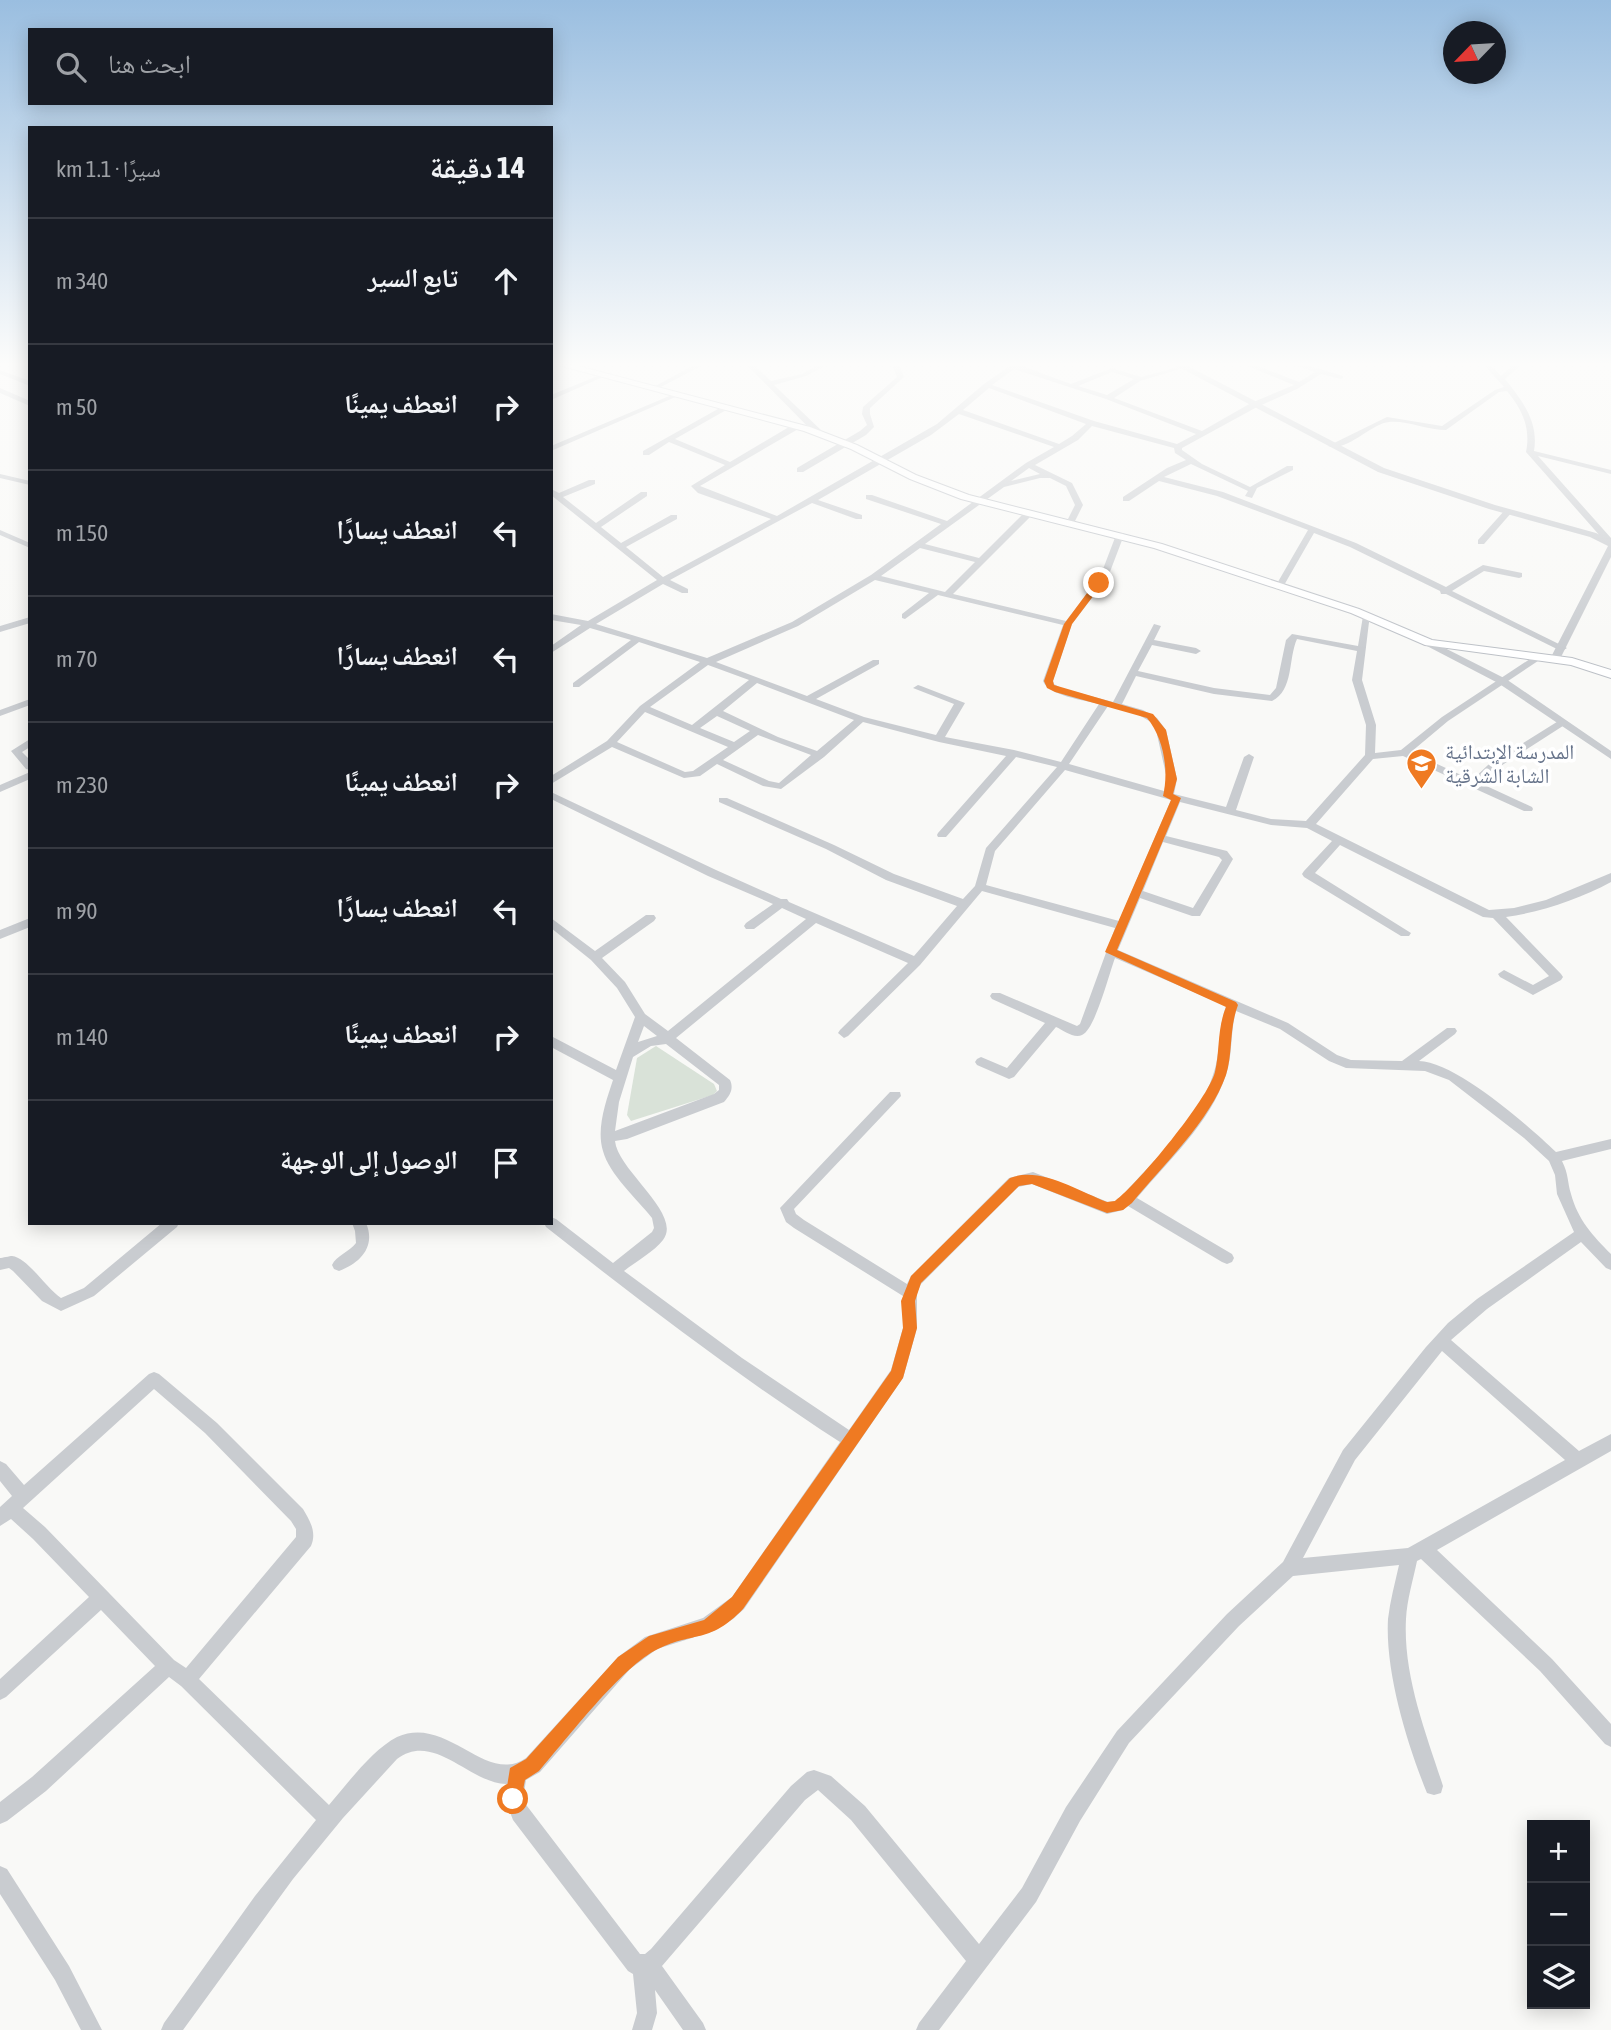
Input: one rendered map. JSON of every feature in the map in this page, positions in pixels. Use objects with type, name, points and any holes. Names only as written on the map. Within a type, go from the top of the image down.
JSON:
[{"type":"main road","points":[[880,460],[939,487],[979,501],[1119,535],[1367,616],[1429,643],[1539,657],[1559,654],[1611,674]]},
{"type":"street","points":[[719,460],[732,465]]},
{"type":"street","points":[[741,460],[695,486],[701,491],[777,519]]},
{"type":"street","points":[[800,470],[817,460]]},
{"type":"street","points":[[553,649],[588,624],[662,580],[880,460]]},
{"type":"street","points":[[553,780],[611,743],[643,708],[707,662],[795,624],[874,577],[1038,460]]},
{"type":"street","points":[[1361,460],[1393,475],[1592,536],[1611,545]]},
{"type":"street","points":[[1537,460],[1611,545]]},
{"type":"street","points":[[1561,460],[1611,472]]},
{"type":"street","points":[[1126,499],[1190,461],[1251,490]]},
{"type":"street","points":[[1030,465],[1058,478],[1072,489],[1079,505],[1070,523]]},
{"type":"street","points":[[1248,503],[1251,490],[1290,468]]},
{"type":"street","points":[[0,476],[28,483]]},
{"type":"street","points":[[999,487],[1040,476],[1058,478]]},
{"type":"street","points":[[1158,478],[1248,503],[1370,552],[1559,654],[1611,545]]},
{"type":"street","points":[[555,494],[592,482]]},
{"type":"street","points":[[555,494],[662,580],[685,591]]},
{"type":"street","points":[[596,527],[644,495]]},
{"type":"street","points":[[869,497],[948,524]]},
{"type":"street","points":[[811,500],[859,517]]},
{"type":"street","points":[[1481,542],[1508,512]]},
{"type":"street","points":[[948,594],[1028,514]]},
{"type":"street","points":[[621,547],[674,517]]},
{"type":"street","points":[[1279,587],[1311,530]]},
{"type":"street","points":[[0,532],[28,545]]},
{"type":"street","points":[[996,996],[1052,1022],[1078,1032],[1082,1030],[1111,952],[1160,838],[1172,797],[1172,779],[1161,730],[1150,716],[1050,686],[1048,681],[1068,624],[1104,577],[1119,535]]},
{"type":"street","points":[[920,545],[979,561]]},
{"type":"street","points":[[1444,592],[1483,568],[1519,575]]},
{"type":"street","points":[[874,577],[1068,624]]},
{"type":"street","points":[[905,616],[936,592]]},
{"type":"street","points":[[1309,825],[1370,756],[1371,725],[1357,680],[1367,616]]},
{"type":"street","points":[[553,617],[588,624],[707,662],[861,719],[939,739],[1063,765],[1271,822],[1309,825],[1480,911],[1497,915],[1582,892],[1611,877]]},
{"type":"street","points":[[2,626],[28,620]]},
{"type":"street","points":[[844,1033],[916,962],[980,887],[990,850],[1110,705],[1133,673],[1157,626]]},
{"type":"street","points":[[1133,673],[1214,691],[1272,698],[1281,689],[1290,640],[1295,636],[1360,649]]},
{"type":"street","points":[[576,685],[636,639]]},
{"type":"street","points":[[1149,642],[1196,650]]},
{"type":"street","points":[[1429,643],[1502,681],[1611,756]]},
{"type":"street","points":[[1404,753],[1444,719],[1539,657]]},
{"type":"street","points":[[806,700],[876,662]]},
{"type":"street","points":[[694,728],[755,680]]},
{"type":"street","points":[[918,688],[960,703],[939,739]]},
{"type":"street","points":[[0,713],[28,703]]},
{"type":"street","points":[[643,708],[737,747]]},
{"type":"street","points":[[716,712],[820,755]]},
{"type":"street","points":[[716,760],[775,787],[788,782],[861,719]]},
{"type":"street","points":[[1474,783],[1501,761],[1563,722]]},
{"type":"street","points":[[611,743],[691,776],[757,731]]},
{"type":"street","points":[[28,743],[16,751],[28,765]]},
{"type":"street","points":[[942,835],[1014,753]]},
{"type":"street","points":[[1370,756],[1404,753],[1528,809]]},
{"type":"street","points":[[1230,811],[1249,757]]},
{"type":"street","points":[[0,789],[28,776]]},
{"type":"street","points":[[553,796],[639,839],[916,962]]},
{"type":"street","points":[[723,800],[830,847],[890,877],[964,904]]},
{"type":"street","points":[[1137,893],[1196,913],[1228,859],[1223,854],[1160,838]]},
{"type":"street","points":[[1339,840],[1308,874],[1405,933]]},
{"type":"street","points":[[980,887],[1122,926]]},
{"type":"street","points":[[750,926],[783,902]]},
{"type":"street","points":[[1497,915],[1557,979],[1533,991],[1504,974]]},
{"type":"street","points":[[595,957],[650,918]]},
{"type":"street","points":[[628,1055],[648,1042],[667,1039],[814,918]]},
{"type":"street","points":[[0,935],[28,923]]},
{"type":"street","points":[[553,924],[595,957],[621,985],[640,1017],[723,1080],[725,1091],[714,1100],[622,1135],[608,1137]]},
{"type":"street","points":[[1111,952],[1284,1027],[1333,1058],[1350,1065],[1426,1066],[1454,1077],[1529,1134],[1554,1158],[1562,1175],[1564,1194],[1582,1234],[1611,1264]]},
{"type":"street","points":[[171,2030],[270,1890],[328,1819],[386,1757],[407,1742],[424,1740],[440,1744],[501,1775],[517,1774],[533,1765],[624,1662],[654,1642],[708,1628],[725,1616],[738,1603],[898,1373],[910,1328],[910,1293],[916,1280],[1014,1182],[1033,1178],[1107,1208],[1118,1206],[1128,1199],[1200,1112],[1214,1089],[1221,1072],[1226,1023],[1232,1005]]},
{"type":"street","points":[[613,1271],[658,1236],[661,1227],[658,1216],[610,1151],[608,1137],[620,1078],[640,1017]]},
{"type":"street","points":[[981,1062],[1009,1074],[1052,1022]]},
{"type":"street","points":[[1405,1065],[1451,1031]]},
{"type":"street","points":[[553,1042],[620,1078]]},
{"type":"street","points":[[895,1096],[787,1208],[788,1214],[799,1224],[910,1293]]},
{"type":"street","points":[[1554,1158],[1611,1144]]},
{"type":"street","points":[[1128,1199],[1227,1258]]},
{"type":"street","points":[[0,1264],[11,1262],[22,1267],[47,1300],[61,1306],[89,1292],[170,1225]]},
{"type":"street","points":[[339,1265],[361,1250],[365,1239],[360,1225]]},
{"type":"street","points":[[553,1225],[660,1309],[762,1382],[852,1441]]},
{"type":"street","points":[[926,2030],[1028,1895],[1073,1814],[1123,1737],[1233,1620],[1289,1568],[1349,1455],[1441,1341],[1482,1304],[1582,1234]]},
{"type":"street","points":[[1441,1341],[1577,1460]]},
{"type":"street","points":[[12,1508],[154,1379],[211,1428],[297,1516],[304,1527],[304,1540],[187,1680]]},
{"type":"street","points":[[1289,1568],[1416,1552],[1611,1442]]},
{"type":"street","points":[[0,1469],[12,1508],[168,1666],[187,1680],[328,1819]]},
{"type":"street","points":[[1416,1552],[1546,1665],[1611,1738]]},
{"type":"street","points":[[1416,1552],[1397,1616],[1399,1660],[1411,1715],[1434,1786]]},
{"type":"street","points":[[0,1691],[101,1598]]},
{"type":"street","points":[[0,1814],[39,1784],[168,1666]]},
{"type":"street","points":[[517,1774],[513,1799],[520,1813],[628,1958],[635,1964],[646,1965],[696,2030]]},
{"type":"street","points":[[642,2030],[647,2013],[646,1965],[798,1793],[814,1779],[824,1783],[858,1813],[978,1959]]},
{"type":"street","points":[[0,1875],[62,1973],[92,2030]]},
{"type":"shaded area","points":[[656,1046],[714,1084],[717,1091],[713,1095],[631,1121],[627,1115],[637,1058]]},
{"type":"place","name":"المدرسة الإبتدائية الشابة الشرقية","points":[[1422,791]]},
{"type":"route","points":[[513,1799],[517,1774],[533,1765],[624,1662],[654,1642],[708,1628],[738,1603],[898,1373],[910,1328],[908,1301],[916,1280],[1014,1182],[1024,1178],[1033,1178],[1107,1208],[1118,1206],[1128,1199],[1200,1112],[1214,1089],[1221,1072],[1226,1023],[1232,1005],[1111,952],[1177,798],[1168,796],[1172,779],[1161,730],[1150,716],[1058,690],[1050,686],[1048,681],[1068,624],[1099,583]]}]
